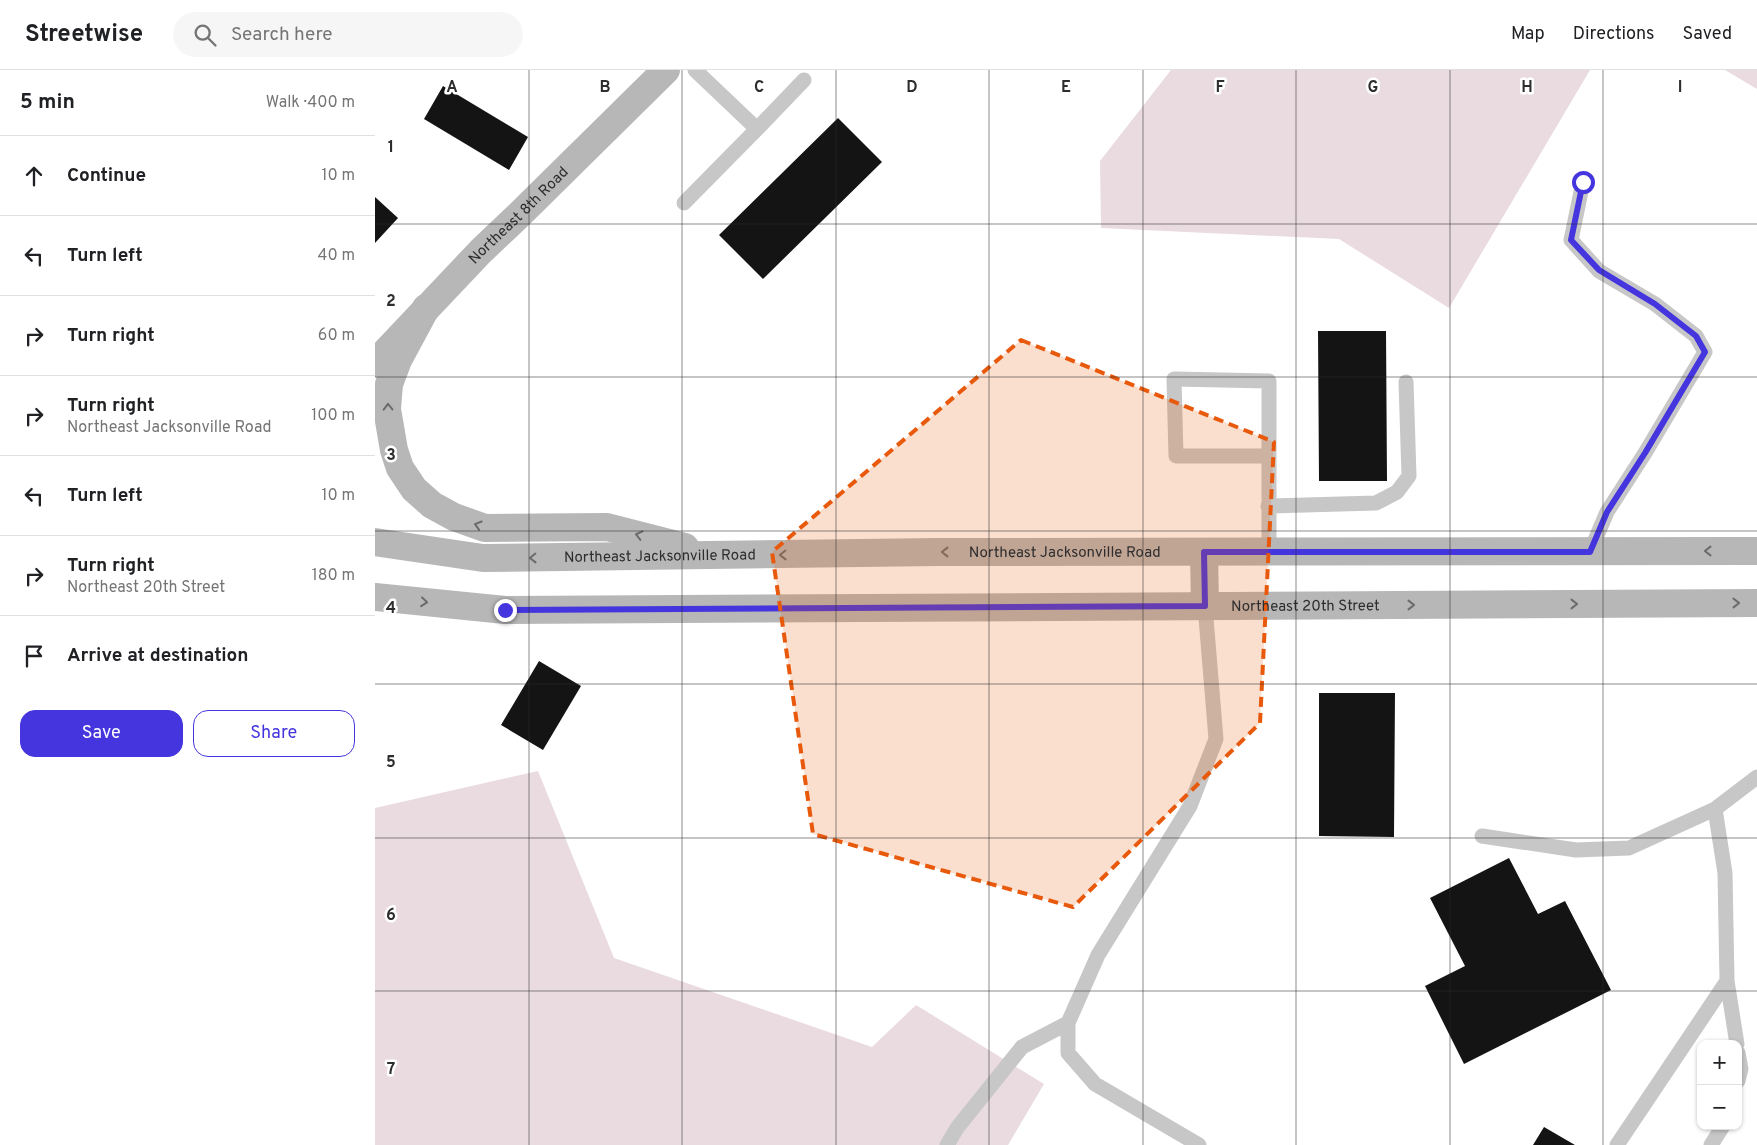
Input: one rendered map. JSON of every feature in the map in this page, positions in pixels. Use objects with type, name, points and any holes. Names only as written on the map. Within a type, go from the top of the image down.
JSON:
[{"type":"main road","name":"Northeast 8th Road","points":[[375,363],[481,250],[666,70]]},
{"type":"main road","points":[[426,308],[398,360],[389,384],[387,409],[394,450],[401,468],[414,489],[431,505],[453,517],[485,528],[607,527],[720,556]]},
{"type":"main road","name":"Northeast Jacksonville Road","points":[[375,542],[483,558],[938,552],[1757,551]]},
{"type":"main road","points":[[1204,552],[1205,606]]},
{"type":"main road","name":"Northeast 20th Street","points":[[375,597],[505,610],[1757,602]]},
{"type":"lane","points":[[695,70],[757,129]]},
{"type":"lane","points":[[685,203],[804,80]]},
{"type":"lane","points":[[1583,182],[1571,240],[1599,270],[1655,304],[1696,336],[1705,352],[1645,453],[1607,512],[1590,552]]},
{"type":"lane","points":[[1268,456],[1176,456],[1173,379],[1269,381],[1269,552]]},
{"type":"lane","points":[[1268,506],[1376,503],[1397,492],[1409,476],[1406,382]]},
{"type":"lane","points":[[1199,1145],[1095,1084],[1068,1053],[1068,1022],[1099,955],[1190,806],[1216,739],[1205,606]]},
{"type":"lane","points":[[1482,836],[1576,850],[1629,848],[1715,810],[1757,777]]},
{"type":"lane","points":[[1715,810],[1725,873],[1727,981],[1736,1040]]},
{"type":"lane","points":[[1617,1145],[1727,981]]},
{"type":"lane","points":[[947,1145],[957,1128],[1022,1047],[1068,1022]]},
{"type":"lane","points":[[1711,1145],[1720,1130]]},
{"type":"highlighted area","points":[[1021,340],[1274,442],[1260,723],[1073,907],[813,834],[772,552]]},
{"type":"shaded area","points":[[1171,70],[1590,70],[1449,308],[1339,239],[1101,228],[1100,161]]},
{"type":"shaded area","points":[[1725,70],[1757,70],[1757,89]]},
{"type":"shaded area","points":[[538,771],[614,958],[872,1047],[916,1005],[1044,1084],[1008,1145],[375,1145],[375,808]]},
{"type":"building","points":[[443,86],[528,137],[509,170],[424,119]]},
{"type":"building","points":[[838,118],[882,162],[763,279],[719,235]]},
{"type":"building","points":[[375,197],[398,218],[375,243]]},
{"type":"building","points":[[1318,331],[1386,331],[1387,481],[1319,481]]},
{"type":"building","points":[[539,661],[581,686],[543,750],[501,725]]},
{"type":"building","points":[[1319,693],[1395,693],[1394,837],[1319,836]]},
{"type":"building","points":[[1509,858],[1538,914],[1565,901],[1611,990],[1464,1064],[1425,986],[1465,966],[1430,898]]},
{"type":"building","points":[[1544,1127],[1575,1145],[1533,1145]]},
{"type":"route","points":[[505,610],[1205,606],[1204,552],[1590,552],[1607,512],[1645,453],[1705,352],[1696,336],[1655,304],[1599,270],[1571,240],[1583,182]]}]
